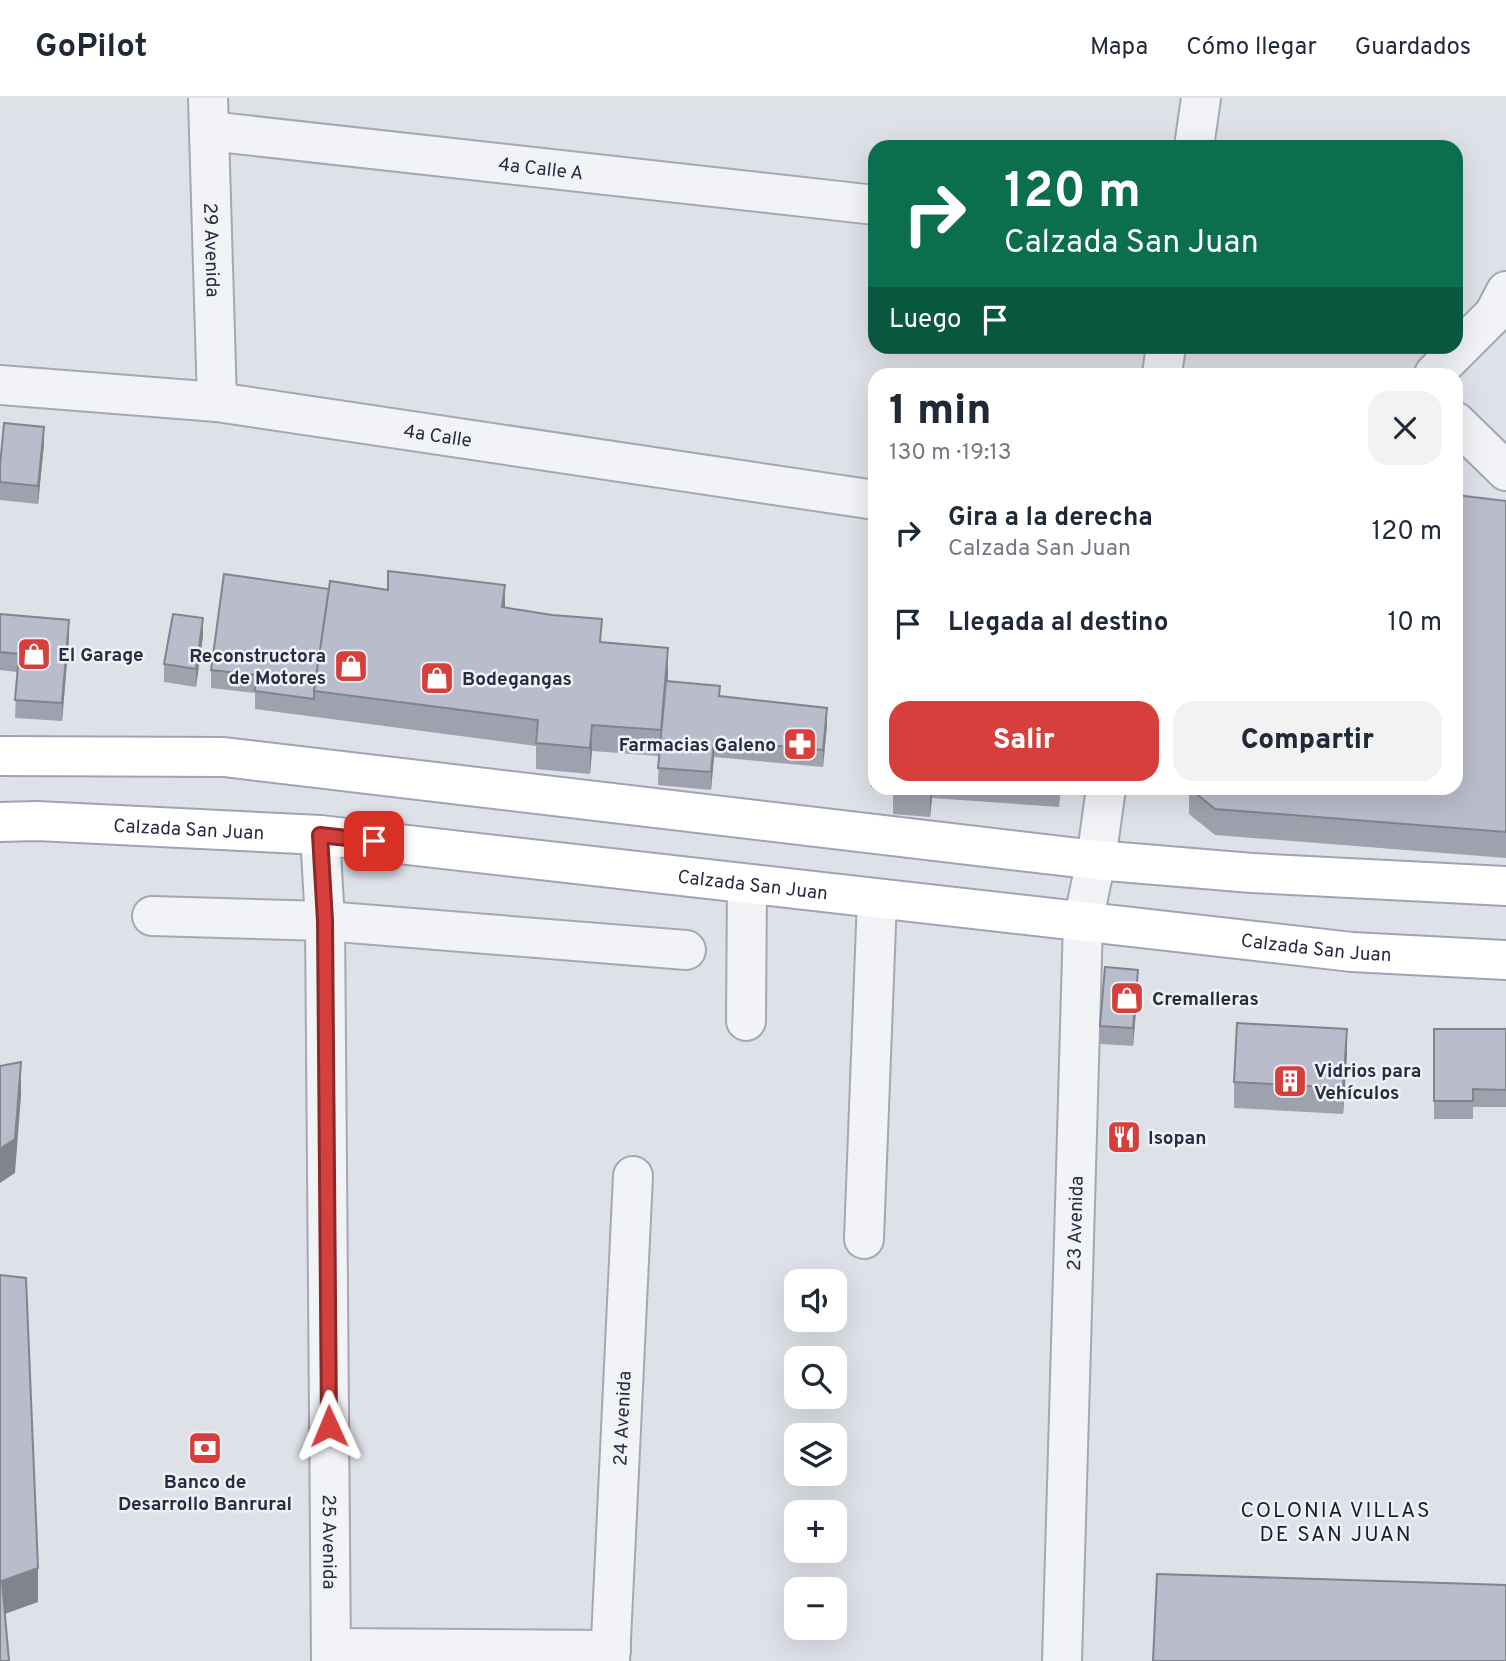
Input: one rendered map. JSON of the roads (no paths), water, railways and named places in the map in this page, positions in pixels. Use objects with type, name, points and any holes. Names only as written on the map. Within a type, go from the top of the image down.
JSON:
[{"type":"main road","points":[[0,756],[224,757],[1096,860],[1252,873],[1506,886]]},
{"type":"main road","name":"Calzada San Juan","points":[[0,822],[37,821],[320,835],[1352,952],[1506,960]]},
{"type":"street","points":[[1195,140],[1201,98]]},
{"type":"street","name":"4a Calle A","points":[[208,114],[868,204]]},
{"type":"street","name":"29 Avenida","points":[[208,114],[217,402]]},
{"type":"street","points":[[1463,345],[1494,314],[1506,291]]},
{"type":"street","points":[[1440,368],[1454,354]]},
{"type":"street","name":"4a Calle","points":[[0,385],[217,402],[868,499]]},
{"type":"street","points":[[1463,429],[1506,471]]},
{"type":"street","name":"23 Avenida","points":[[1062,1661],[1083,922],[1096,860],[1105,795]]},
{"type":"street","name":"25 Avenida","points":[[320,835],[325,921],[331,1654]]},
{"type":"street","points":[[746,1021],[747,885]]},
{"type":"street","points":[[864,1239],[877,899]]},
{"type":"street","points":[[152,916],[325,921],[686,950]]},
{"type":"street","name":"24 Avenida","points":[[610,1656],[633,1176]]},
{"type":"street","points":[[331,1654],[610,1656]]},
{"type":"place","name":"El Garage","points":[[34,654]]},
{"type":"place","name":"Reconstructora de Motores","points":[[351,666]]},
{"type":"place","name":"Bodegangas","points":[[437,678]]},
{"type":"place","name":"Farmacias Galeno","points":[[800,744]]},
{"type":"place","name":"Cremalleras","points":[[1127,998]]},
{"type":"place","name":"Vidrios para Vehículos","points":[[1290,1081]]},
{"type":"place","name":"Isopan","points":[[1124,1137]]},
{"type":"place","name":"Banco de Desarrollo Banrural","points":[[205,1448]]},
{"type":"district","name":"COLONIA VILLAS DE SAN JUAN","points":[[1336,1522]]}]
